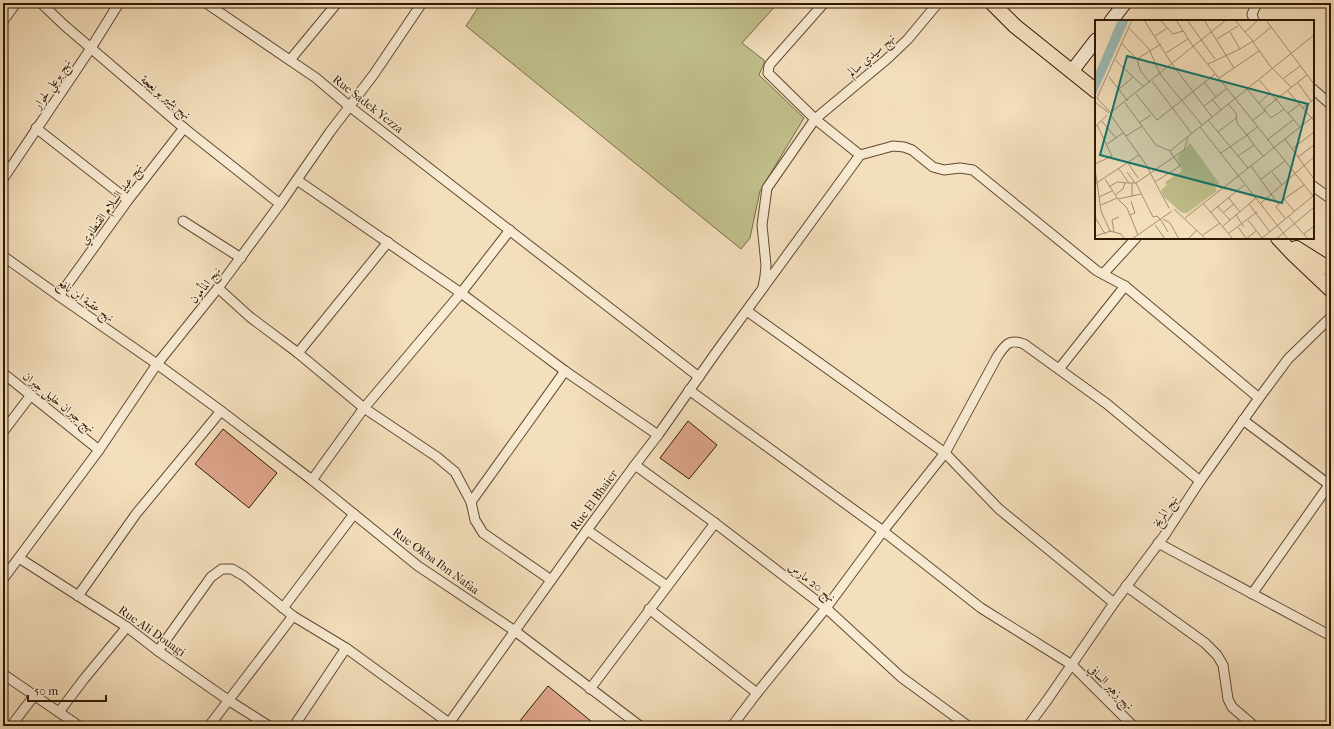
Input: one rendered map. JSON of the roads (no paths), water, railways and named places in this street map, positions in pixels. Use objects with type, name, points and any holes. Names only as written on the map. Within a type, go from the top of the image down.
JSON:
[{"type":"main road","points":[[992,3],[1015,26],[1095,90]]},
{"type":"main road","points":[[1112,20],[1125,3]]},
{"type":"main road","points":[[1072,71],[1095,41]]},
{"type":"main road","points":[[1280,240],[1300,250],[1331,270]]},
{"type":"main road","points":[[1280,240],[1331,290]]},
{"type":"street","points":[[3,21],[16,3]]},
{"type":"street","name":"نهج بشير بو نعجة","points":[[41,3],[64,25],[184,128],[280,204]]},
{"type":"street","name":"نهج بوعلي لحوار","points":[[3,179],[91,48],[119,3]]},
{"type":"street","name":"Rue Sadek Yezza","points":[[206,3],[316,78],[349,106],[700,377]]},
{"type":"street","points":[[290,60],[337,3]]},
{"type":"street","name":"نهج المأمون","points":[[3,579],[99,450],[157,364],[242,258],[349,106],[374,74],[422,3]]},
{"type":"street","points":[[824,3],[771,63],[768,69],[770,76],[815,119],[860,155],[893,146],[904,147],[912,150],[933,166],[944,170],[960,168],[973,170],[1097,271],[1125,286],[1259,398]]},
{"type":"street","name":"نهج سيدي سالم","points":[[762,290],[766,265],[762,225],[768,188],[815,119],[887,59],[908,38],[938,3]]},
{"type":"street","points":[[1254,20],[1252,14],[1256,3]]},
{"type":"street","points":[[1314,90],[1331,105]]},
{"type":"street","points":[[36,128],[128,200]]},
{"type":"street","name":"نهج عبد السلام القنطاوي","points":[[59,296],[128,200],[184,128]]},
{"type":"street","name":"Rue El Bhaier","points":[[448,725],[587,530],[658,435],[860,155]]},
{"type":"street","points":[[297,180],[461,293],[565,371],[658,435]]},
{"type":"street","points":[[1314,187],[1331,199]]},
{"type":"street","points":[[183,221],[242,258]]},
{"type":"street","points":[[312,480],[364,408],[461,293],[510,230]]},
{"type":"street","points":[[1103,274],[1135,239]]},
{"type":"street","points":[[298,353],[388,242]]},
{"type":"street","name":"نهج عقبة ابن نافع","points":[[3,256],[157,364]]},
{"type":"street","points":[[1059,369],[1125,286]]},
{"type":"street","points":[[218,288],[250,317],[298,353],[364,408],[438,457],[455,472],[471,502],[475,520],[483,533],[551,580]]},
{"type":"street","points":[[747,311],[945,452],[999,509],[1114,603]]},
{"type":"street","name":"نهج المريخ","points":[[1028,726],[1126,586],[1158,544],[1200,481],[1259,398],[1288,359],[1331,316]]},
{"type":"street","points":[[732,726],[826,608],[883,531],[945,452],[997,357],[1006,345],[1011,342],[1024,344],[1107,404],[1200,481]]},
{"type":"street","name":"Rue Okba Ibn Nafaa","points":[[157,364],[312,480],[418,566],[515,631],[640,726]]},
{"type":"street","points":[[471,502],[565,371]]},
{"type":"street","name":"نهج جبران خليل جبران","points":[[3,373],[99,450]]},
{"type":"street","name":"نهج زهير السافي","points":[[689,390],[883,531],[981,608],[1072,665],[1133,726]]},
{"type":"street","points":[[3,432],[31,395]]},
{"type":"street","points":[[78,596],[136,514],[221,411]]},
{"type":"street","points":[[1243,420],[1330,486],[1252,594]]},
{"type":"street","name":"نهج 20 مارس","points":[[635,464],[826,608],[901,677],[968,726]]},
{"type":"street","points":[[283,608],[354,514]]},
{"type":"street","points":[[590,689],[715,523]]},
{"type":"street","points":[[587,530],[667,586]]},
{"type":"street","points":[[1158,544],[1331,636]]},
{"type":"street","name":"Rue Ali Douagi","points":[[19,558],[127,627],[158,651],[228,700],[269,726]]},
{"type":"street","points":[[158,651],[211,577],[222,568],[232,569],[244,576],[293,616],[346,648],[448,725]]},
{"type":"street","points":[[1126,586],[1205,643],[1217,655],[1223,665],[1228,699],[1232,707],[1254,726]]},
{"type":"street","points":[[649,609],[757,693]]},
{"type":"street","points":[[209,726],[293,616]]},
{"type":"street","points":[[59,712],[127,627]]},
{"type":"street","points":[[294,726],[346,648]]},
{"type":"street","points":[[3,674],[79,726]]},
{"type":"street","points":[[11,726],[34,696]]}]
